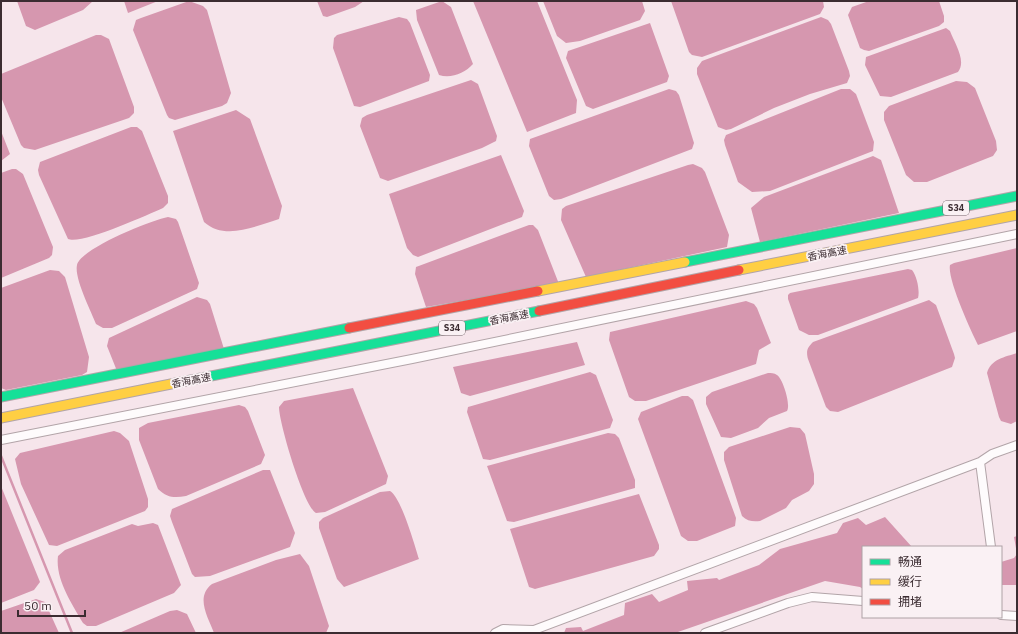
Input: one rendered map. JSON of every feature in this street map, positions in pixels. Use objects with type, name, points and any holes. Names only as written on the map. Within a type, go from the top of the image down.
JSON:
[{"type":"highway","name":"香海高速","points":[[1,397],[1017,196]]},
{"type":"highway","name":"香海高速","points":[[1,418],[1017,215]]},
{"type":"street","points":[[1,440],[412,359],[1017,234]]},
{"type":"street","points":[[495,633],[503,629],[534,630],[980,462],[992,454],[1017,445]]},
{"type":"street","points":[[980,462],[991,546]]},
{"type":"street","points":[[705,633],[788,603],[812,597],[862,601]]},
{"type":"street","points":[[1002,615],[1017,616]]},
{"type":"shaded area","points":[[17,1],[93,1],[83,10],[35,30],[26,26]]},
{"type":"shaded area","points":[[124,1],[158,1],[128,13]]},
{"type":"shaded area","points":[[189,1],[203,6],[207,10],[231,93],[227,103],[222,106],[175,120],[169,118],[167,115],[133,30],[136,20]]},
{"type":"shaded area","points":[[317,1],[364,1],[355,7],[327,17],[323,16]]},
{"type":"shaded area","points":[[442,1],[451,7],[473,64],[466,70],[453,76],[439,75],[417,20],[416,10]]},
{"type":"shaded area","points":[[473,1],[537,1],[577,100],[576,113],[527,132]]},
{"type":"shaded area","points":[[543,1],[642,1],[645,11],[640,20],[580,41],[566,43],[557,36]]},
{"type":"shaded area","points":[[671,1],[823,1],[824,7],[820,14],[702,57],[692,55],[689,52]]},
{"type":"shaded area","points":[[869,1],[939,1],[944,16],[944,22],[939,26],[869,51],[864,50],[860,48],[848,15],[852,7]]},
{"type":"shaded area","points":[[399,17],[407,19],[410,23],[430,75],[429,81],[360,107],[354,106],[333,48],[334,38],[337,35]]},
{"type":"shaded area","points":[[821,17],[828,20],[831,24],[849,71],[850,76],[847,83],[810,94],[774,108],[731,129],[726,130],[718,127],[697,74],[697,68],[702,61]]},
{"type":"shaded area","points":[[650,23],[669,76],[667,82],[593,109],[586,106],[566,58],[568,51]]},
{"type":"shaded area","points":[[946,28],[950,31],[960,57],[961,62],[958,72],[891,97],[880,96],[865,65],[866,57]]},
{"type":"shaded area","points":[[96,35],[101,35],[109,39],[134,107],[134,113],[129,118],[35,150],[24,148],[21,145],[1,97],[1,74]]},
{"type":"shaded area","points":[[471,80],[478,84],[497,136],[496,141],[482,148],[388,181],[380,178],[360,126],[362,118]]},
{"type":"shaded area","points":[[956,81],[967,82],[975,88],[996,141],[997,150],[993,156],[927,182],[914,182],[906,175],[884,120],[884,112],[889,106]]},
{"type":"shaded area","points":[[669,89],[676,91],[679,95],[694,143],[692,149],[561,199],[554,200],[549,196],[529,146],[530,139]]},
{"type":"shaded area","points":[[841,89],[850,89],[856,94],[874,142],[873,151],[770,191],[752,192],[738,182],[725,145],[724,140],[726,135]]},
{"type":"shaded area","points":[[236,110],[250,119],[282,206],[279,219],[251,228],[221,231],[212,228],[204,222],[173,131]]},
{"type":"shaded area","points":[[131,127],[137,127],[142,131],[168,196],[168,203],[163,208],[100,234],[75,240],[68,239],[39,175],[38,170],[40,162]]},
{"type":"shaded area","points":[[1,131],[10,154],[1,161]]},
{"type":"shaded area","points":[[501,155],[524,211],[522,217],[418,257],[413,255],[407,248],[389,194]]},
{"type":"shaded area","points":[[873,156],[881,160],[899,213],[760,242],[751,208],[764,197]]},
{"type":"shaded area","points":[[693,164],[702,168],[705,172],[729,235],[727,247],[586,277],[561,220],[562,209],[566,206]]},
{"type":"shaded area","points":[[16,169],[23,174],[53,247],[52,255],[49,258],[1,278],[1,173]]},
{"type":"shaded area","points":[[168,217],[176,219],[178,222],[199,283],[197,289],[112,328],[103,328],[96,324],[78,278],[77,265],[81,258],[90,251],[117,236],[159,219]]},
{"type":"shaded area","points":[[529,225],[533,225],[538,230],[559,284],[426,307],[415,274],[416,267]]},
{"type":"shaded area","points":[[1017,248],[1017,331],[978,345],[956,293],[950,272],[950,265]]},
{"type":"shaded area","points":[[908,269],[912,270],[917,280],[919,292],[918,298],[818,335],[809,335],[799,330],[788,299],[788,295],[790,293]]},
{"type":"shaded area","points":[[50,270],[59,271],[65,277],[89,357],[87,372],[82,375],[6,390],[1,388],[1,288]]},
{"type":"shaded area","points":[[197,297],[207,300],[210,304],[224,349],[117,371],[107,346],[109,338]]},
{"type":"shaded area","points":[[929,300],[936,305],[954,354],[955,358],[952,367],[838,412],[830,411],[826,407],[808,359],[808,348],[811,344]]},
{"type":"shaded area","points":[[746,301],[754,304],[757,308],[771,343],[759,350],[756,364],[646,401],[635,401],[629,397],[609,340],[610,332]]},
{"type":"shaded area","points":[[577,342],[585,365],[470,396],[461,393],[453,367]]},
{"type":"shaded area","points":[[1017,353],[1017,421],[1011,424],[1001,421],[999,417],[987,373],[989,368],[995,362],[1003,357]]},
{"type":"shaded area","points":[[590,372],[596,375],[613,420],[610,428],[490,460],[483,459],[467,412],[468,407]]},
{"type":"shaded area","points":[[768,373],[774,373],[782,381],[788,403],[787,411],[769,418],[758,428],[731,438],[721,437],[706,404],[706,397],[712,392]]},
{"type":"shaded area","points":[[353,388],[388,476],[386,484],[325,512],[316,513],[305,496],[293,464],[283,429],[279,407],[284,401]]},
{"type":"shaded area","points":[[682,396],[688,396],[693,400],[736,518],[735,526],[697,541],[688,541],[681,536],[638,419],[641,412]]},
{"type":"shaded area","points":[[239,405],[245,407],[248,411],[265,455],[261,464],[186,496],[171,497],[158,489],[139,440],[139,428],[148,423]]},
{"type":"shaded area","points":[[790,427],[800,428],[805,434],[814,474],[814,484],[809,491],[792,500],[786,508],[760,521],[748,520],[742,516],[724,460],[724,452],[729,447]]},
{"type":"shaded area","points":[[114,431],[120,433],[129,441],[148,499],[148,507],[145,511],[57,546],[49,545],[21,484],[15,459],[20,453]]},
{"type":"shaded area","points":[[608,433],[615,434],[619,438],[635,480],[635,488],[514,522],[507,521],[487,466]]},
{"type":"shaded area","points":[[263,470],[270,470],[295,533],[290,547],[210,576],[195,577],[192,574],[172,522],[170,516],[172,509]]},
{"type":"shaded area","points":[[1,486],[40,582],[34,590],[1,603]]},
{"type":"shaded area","points":[[390,491],[399,502],[419,559],[344,587],[337,579],[319,528],[319,522],[323,518],[380,492]]},
{"type":"shaded area","points":[[639,494],[659,545],[659,549],[654,556],[535,589],[529,587],[510,529]]},
{"type":"shaded area","points":[[885,517],[911,546],[862,546],[862,588],[825,581],[675,633],[564,633],[566,628],[581,627],[583,631],[624,615],[625,603],[652,594],[659,602],[688,590],[687,581],[717,578],[719,580],[759,565],[780,549],[837,533],[843,523],[858,518],[866,525]]},
{"type":"shaded area","points":[[153,523],[158,525],[181,585],[174,593],[96,626],[87,626],[83,623],[65,591],[59,574],[58,556],[65,550],[132,524],[138,526]]},
{"type":"shaded area","points":[[1017,536],[1017,554],[1014,537]]},
{"type":"shaded area","points":[[300,554],[309,566],[329,626],[326,633],[214,633],[204,607],[204,595],[212,584],[276,560]]},
{"type":"shaded area","points":[[1017,554],[1017,585],[1002,585],[1002,562],[1014,558]]},
{"type":"shaded area","points":[[36,599],[45,602],[59,633],[1,633],[1,611]]},
{"type":"shaded area","points":[[177,610],[187,614],[196,633],[119,633],[170,611]]},
{"type":"waterway","points":[[1,456],[72,633]]},
{"type":"traffic: fast","points":[[685,262],[1017,196]]},
{"type":"traffic: fast","points":[[176,383],[539,311]]},
{"type":"traffic: fast","points":[[1,397],[349,328]]},
{"type":"traffic: slow","points":[[739,270],[1017,215]]},
{"type":"traffic: slow","points":[[538,291],[685,262]]},
{"type":"traffic: slow","points":[[1,418],[176,383]]},
{"type":"traffic: jam","points":[[539,311],[739,270]]},
{"type":"traffic: jam","points":[[349,328],[538,291]]}]
